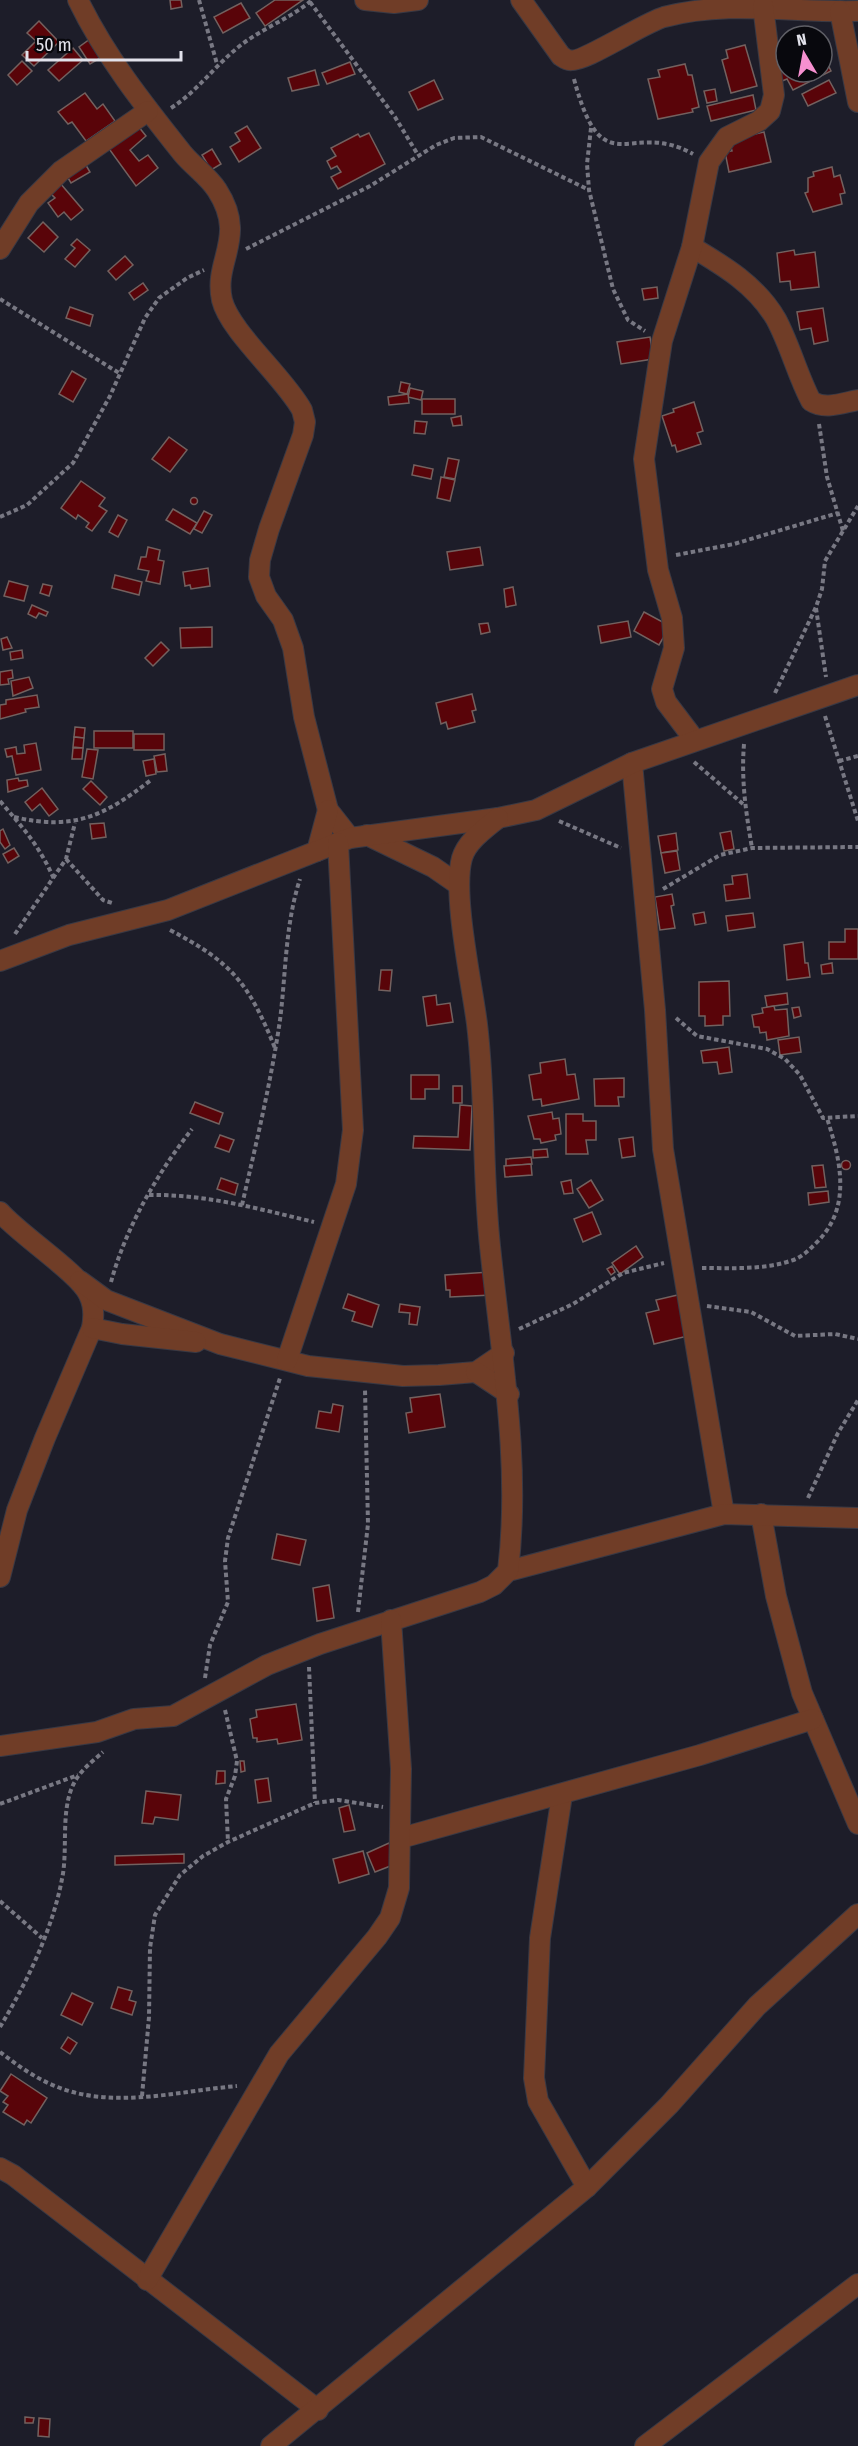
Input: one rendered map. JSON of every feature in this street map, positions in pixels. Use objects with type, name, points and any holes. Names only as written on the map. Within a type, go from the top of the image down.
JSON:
[{"type":"street","points":[[78,0],[89,23],[152,115],[187,158],[217,189],[228,213],[232,238],[221,284],[222,301],[235,323],[296,400],[305,422],[303,435],[269,529],[260,560],[259,577],[266,596],[283,620],[293,648],[304,717],[328,810],[352,839],[433,867],[459,885]]},
{"type":"street","points":[[365,0],[394,3],[418,0]]},
{"type":"street","points":[[522,0],[561,56],[569,61],[597,52],[644,24],[705,9],[763,6],[849,11],[858,102]]},
{"type":"street","points":[[694,739],[666,702],[662,689],[674,648],[672,618],[657,558],[644,459],[662,341],[692,247],[709,162],[727,137],[759,121],[770,111],[774,95],[763,6]]},
{"type":"street","points":[[0,249],[29,203],[61,171],[152,115]]},
{"type":"street","points":[[692,247],[733,271],[754,291],[775,318],[811,401],[818,405],[858,400]]},
{"type":"street","points":[[0,961],[69,935],[146,916],[352,839],[498,818],[536,810],[632,763],[670,748],[858,685]]},
{"type":"street","points":[[632,763],[654,997],[663,1149],[685,1294],[724,1514]]},
{"type":"street","points":[[312,853],[328,810]]},
{"type":"street","points":[[498,818],[475,838],[462,857],[459,885],[477,1026],[485,1195],[508,1394],[512,1507],[508,1571]]},
{"type":"street","points":[[286,1360],[346,1184],[353,1130],[352,839]]},
{"type":"street","points":[[0,1212],[16,1230],[106,1300],[220,1344],[308,1366],[365,1373],[403,1376],[476,1372],[508,1394]]},
{"type":"street","points":[[0,1577],[17,1510],[61,1397],[92,1328],[94,1315],[90,1296],[80,1281]]},
{"type":"street","points":[[92,1328],[122,1334],[220,1344]]},
{"type":"street","points":[[476,1372],[503,1345]]},
{"type":"street","points":[[0,1746],[97,1732],[134,1719],[173,1716],[267,1665],[356,1632],[480,1592],[494,1585],[508,1571],[724,1514],[858,1518]]},
{"type":"street","points":[[761,1514],[776,1596],[802,1693],[858,1824]]},
{"type":"street","points":[[147,2280],[279,2054],[377,1937],[390,1918],[399,1888],[401,1838],[392,1620]]},
{"type":"street","points":[[401,1838],[562,1795],[813,1719]]},
{"type":"street","points":[[562,1795],[540,1938],[534,2078],[538,2101],[587,2187]]},
{"type":"street","points":[[271,2446],[318,2410],[587,2187],[669,2105],[757,2006],[858,1914]]},
{"type":"street","points":[[0,2168],[13,2175],[318,2410]]},
{"type":"street","points":[[645,2446],[858,2284]]},
{"type":"path","points":[[199,0],[218,64]]},
{"type":"path","points":[[152,115],[198,88],[218,64],[264,29],[311,1],[395,117],[418,155]]},
{"type":"path","points":[[569,61],[584,116],[591,128],[603,140],[617,145],[665,142],[676,144],[709,162]]},
{"type":"path","points":[[591,128],[587,164],[589,190],[614,289],[628,320],[662,341]]},
{"type":"path","points":[[0,517],[27,505],[73,464],[93,430],[145,318],[159,298],[187,278],[370,186],[418,155],[454,138],[481,137],[589,190]]},
{"type":"path","points":[[0,299],[119,373]]},
{"type":"path","points":[[818,405],[825,468],[843,531]]},
{"type":"path","points":[[752,848],[744,805],[742,766],[755,720],[816,607],[822,589],[825,561],[858,506]]},
{"type":"path","points":[[657,558],[734,544],[838,513]]},
{"type":"path","points":[[816,607],[823,697],[858,821]]},
{"type":"path","points":[[670,748],[705,769],[744,805]]},
{"type":"path","points":[[839,760],[858,756]]},
{"type":"path","points":[[14,817],[40,824],[75,823],[124,801],[151,780]]},
{"type":"path","points":[[0,801],[42,851],[54,879]]},
{"type":"path","points":[[536,810],[641,856]]},
{"type":"path","points":[[12,938],[66,859],[75,823]]},
{"type":"path","points":[[645,902],[720,855],[752,848],[858,847]]},
{"type":"path","points":[[242,1206],[276,1049],[292,904],[312,853]]},
{"type":"path","points":[[66,859],[103,900],[117,905]]},
{"type":"path","points":[[146,916],[200,947],[241,981],[254,998],[276,1049]]},
{"type":"path","points":[[654,997],[697,1036],[767,1049],[785,1059],[800,1076],[823,1118],[858,1116]]},
{"type":"path","points":[[503,1345],[623,1273],[680,1264],[740,1268],[789,1262],[806,1253],[828,1230],[839,1200],[842,1177],[839,1157],[827,1118]]},
{"type":"path","points":[[106,1300],[117,1260],[128,1232],[168,1161],[192,1130]]},
{"type":"path","points":[[149,1195],[182,1195],[333,1226]]},
{"type":"path","points":[[685,1294],[706,1305],[751,1312],[795,1336],[835,1334],[858,1340]]},
{"type":"path","points":[[201,1700],[210,1645],[228,1602],[225,1561],[228,1538],[286,1360]]},
{"type":"path","points":[[356,1632],[368,1524],[365,1373]]},
{"type":"path","points":[[800,1517],[838,1433],[858,1400]]},
{"type":"path","points":[[308,1649],[315,1803]]},
{"type":"path","points":[[219,1689],[237,1761],[235,1776],[226,1799],[228,1842]]},
{"type":"path","points":[[0,2027],[25,1986],[63,1877],[70,1794],[79,1775],[104,1751]]},
{"type":"path","points":[[0,1804],[79,1775]]},
{"type":"path","points":[[142,2096],[149,2017],[150,1948],[155,1915],[180,1875],[203,1856],[228,1842],[295,1809],[315,1803],[338,1800],[401,1810]]},
{"type":"path","points":[[0,1901],[42,1938]]},
{"type":"path","points":[[0,2052],[31,2074],[78,2094],[106,2098],[262,2084]]},
{"type":"building","points":[[170,0],[181,0],[182,7],[171,9]]},
{"type":"building","points":[[275,0],[303,0],[265,26],[256,13]]},
{"type":"building","points":[[241,3],[250,18],[223,33],[214,17]]},
{"type":"building","points":[[39,21],[59,42],[34,66],[22,55],[36,41],[27,33]]},
{"type":"building","points":[[90,39],[102,57],[90,64],[79,47]]},
{"type":"building","points":[[745,45],[757,86],[731,93],[722,60],[728,58],[726,50]]},
{"type":"building","points":[[73,48],[83,60],[59,81],[48,70]]},
{"type":"building","points":[[22,61],[32,71],[17,85],[8,75]]},
{"type":"building","points":[[350,62],[355,74],[327,84],[322,73]]},
{"type":"building","points":[[685,64],[688,75],[692,75],[699,107],[692,109],[693,112],[658,119],[648,79],[660,77],[658,70]]},
{"type":"building","points":[[315,70],[319,85],[292,91],[288,78]]},
{"type":"building","points":[[434,80],[443,99],[418,110],[409,92]]},
{"type":"building","points":[[790,84],[805,84],[793,90]]},
{"type":"building","points":[[821,84],[831,84],[836,93],[808,106],[802,94]]},
{"type":"building","points":[[715,89],[717,101],[707,103],[704,91]]},
{"type":"building","points":[[85,93],[97,109],[103,104],[115,121],[86,141],[72,122],[68,124],[58,112]]},
{"type":"building","points":[[753,95],[756,110],[711,121],[707,106]]},
{"type":"building","points":[[138,126],[146,136],[130,150],[139,161],[148,155],[158,168],[136,186],[107,146]]},
{"type":"building","points":[[247,126],[261,148],[239,162],[230,147],[240,141],[235,133]]},
{"type":"building","points":[[764,132],[771,162],[729,172],[725,152],[732,151],[729,140]]},
{"type":"building","points":[[369,133],[385,164],[338,189],[331,177],[341,172],[337,166],[331,169],[327,161],[336,156],[331,148],[358,134],[360,137]]},
{"type":"building","points":[[212,149],[221,164],[211,170],[202,155]]},
{"type":"building","points":[[84,162],[90,172],[71,183],[65,173]]},
{"type":"building","points":[[832,167],[834,177],[840,175],[845,193],[840,194],[842,204],[813,212],[805,193],[808,192],[808,178],[814,176],[813,172]]},
{"type":"building","points":[[60,183],[83,210],[71,220],[64,212],[58,217],[48,203],[55,198],[49,192]]},
{"type":"building","points":[[43,222],[58,237],[44,252],[28,238]]},
{"type":"building","points":[[77,239],[90,250],[75,267],[65,259],[75,248],[71,245]]},
{"type":"building","points":[[794,250],[795,255],[815,252],[819,287],[791,290],[790,281],[780,282],[777,253]]},
{"type":"building","points":[[125,256],[133,265],[116,280],[108,271]]},
{"type":"building","points":[[143,283],[148,290],[134,300],[129,293]]},
{"type":"building","points":[[657,287],[658,298],[644,300],[642,289]]},
{"type":"building","points":[[70,307],[93,315],[90,326],[66,318]]},
{"type":"building","points":[[823,308],[828,341],[814,344],[811,328],[800,330],[797,312]]},
{"type":"building","points":[[650,337],[653,359],[621,364],[617,342]]},
{"type":"building","points":[[72,371],[86,379],[73,402],[59,394]]},
{"type":"building","points":[[401,382],[410,384],[407,394],[399,392]]},
{"type":"building","points":[[410,388],[423,391],[421,400],[408,397]]},
{"type":"building","points":[[408,394],[409,403],[389,405],[388,397]]},
{"type":"building","points":[[422,399],[455,399],[455,414],[422,414]]},
{"type":"building","points":[[694,402],[703,431],[697,433],[701,444],[677,452],[675,445],[672,446],[662,416],[674,412],[673,409]]},
{"type":"building","points":[[461,416],[462,425],[453,426],[451,418]]},
{"type":"building","points":[[415,421],[427,422],[425,434],[414,433]]},
{"type":"building","points":[[169,437],[187,450],[170,472],[152,459]]},
{"type":"building","points":[[448,458],[459,460],[455,479],[444,477]]},
{"type":"building","points":[[414,465],[433,469],[431,479],[412,475]]},
{"type":"building","points":[[441,477],[455,480],[450,501],[437,498]]},
{"type":"building","points":[[81,481],[105,498],[99,506],[107,511],[92,531],[86,527],[89,523],[78,515],[76,519],[61,508]]},
{"type":"building","points":[[194,497],[198,501],[194,505],[190,501]]},
{"type":"building","points":[[173,509],[197,523],[190,534],[166,520]]},
{"type":"building","points":[[204,511],[212,515],[202,533],[194,529]]},
{"type":"building","points":[[118,515],[127,520],[118,537],[109,532]]},
{"type":"building","points":[[148,547],[160,550],[158,560],[164,561],[160,584],[146,581],[149,571],[138,569],[141,557],[146,557]]},
{"type":"building","points":[[480,547],[483,565],[450,570],[447,552]]},
{"type":"building","points":[[208,568],[210,586],[191,589],[190,585],[185,586],[183,572]]},
{"type":"building","points":[[115,575],[142,582],[139,595],[112,588]]},
{"type":"building","points":[[9,581],[28,586],[24,601],[4,596]]},
{"type":"building","points":[[43,584],[52,586],[49,596],[40,593]]},
{"type":"building","points":[[513,587],[516,605],[506,607],[504,589]]},
{"type":"building","points":[[32,605],[48,612],[46,616],[39,613],[36,618],[28,614]]},
{"type":"building","points":[[644,612],[670,626],[659,645],[634,631]]},
{"type":"building","points":[[628,621],[631,637],[601,643],[598,626]]},
{"type":"building","points":[[488,623],[490,632],[481,634],[479,624]]},
{"type":"building","points":[[212,627],[212,647],[181,648],[180,628]]},
{"type":"building","points":[[7,637],[12,648],[3,650],[1,639]]},
{"type":"building","points":[[161,642],[169,650],[153,666],[145,658]]},
{"type":"building","points":[[22,650],[23,658],[11,660],[10,652]]},
{"type":"building","points":[[12,670],[13,678],[8,679],[9,684],[0,685],[0,672]]},
{"type":"building","points":[[29,677],[33,688],[13,696],[11,681]]},
{"type":"building","points":[[472,694],[476,710],[472,711],[475,722],[448,729],[446,722],[441,724],[436,703]]},
{"type":"building","points":[[37,695],[39,707],[25,709],[26,712],[0,719],[0,705],[6,704],[6,700]]},
{"type":"building","points":[[75,727],[85,728],[84,738],[74,737]]},
{"type":"building","points":[[94,731],[133,731],[133,748],[94,748]]},
{"type":"building","points":[[134,734],[164,734],[164,750],[134,750]]},
{"type":"building","points":[[74,737],[84,738],[83,748],[73,747]]},
{"type":"building","points":[[36,743],[41,770],[16,775],[12,756],[7,757],[5,749],[16,747],[17,754],[25,753],[24,745]]},
{"type":"building","points":[[73,748],[83,748],[82,759],[72,759]]},
{"type":"building","points":[[87,749],[98,750],[93,779],[82,777]]},
{"type":"building","points":[[165,754],[167,771],[157,772],[154,756]]},
{"type":"building","points":[[154,759],[156,774],[146,776],[143,761]]},
{"type":"building","points":[[18,778],[19,781],[27,780],[28,786],[8,792],[7,780]]},
{"type":"building","points":[[91,781],[107,797],[100,805],[83,789]]},
{"type":"building","points":[[42,788],[58,809],[49,816],[40,804],[32,811],[25,802]]},
{"type":"building","points":[[104,823],[106,837],[92,839],[90,824]]},
{"type":"building","points":[[3,829],[10,845],[5,849],[0,842],[0,831]]},
{"type":"building","points":[[731,831],[734,849],[724,851],[720,833]]},
{"type":"building","points":[[676,833],[678,850],[661,853],[658,836]]},
{"type":"building","points":[[14,848],[19,856],[8,863],[3,854]]},
{"type":"building","points":[[677,851],[680,870],[665,873],[661,853]]},
{"type":"building","points":[[747,874],[750,898],[726,901],[724,885],[733,884],[732,876]]},
{"type":"building","points":[[672,894],[674,905],[671,906],[675,928],[660,930],[655,897]]},
{"type":"building","points":[[704,912],[706,923],[695,925],[693,914]]},
{"type":"building","points":[[753,913],[755,927],[728,931],[726,916]]},
{"type":"building","points":[[845,929],[858,929],[858,959],[829,959],[829,942],[845,942]]},
{"type":"building","points":[[803,942],[805,963],[808,963],[810,977],[787,980],[784,945]]},
{"type":"building","points":[[832,963],[833,973],[822,974],[821,965]]},
{"type":"building","points":[[381,970],[392,970],[390,991],[379,990]]},
{"type":"building","points":[[729,981],[730,1016],[723,1016],[723,1025],[705,1026],[705,1016],[699,1016],[699,982]]},
{"type":"building","points":[[787,993],[788,1004],[767,1007],[765,996]]},
{"type":"building","points":[[436,995],[437,1005],[450,1003],[453,1022],[427,1026],[423,997]]},
{"type":"building","points":[[774,1006],[775,1010],[787,1009],[789,1036],[767,1040],[766,1032],[760,1033],[759,1027],[754,1027],[752,1015],[763,1013],[762,1008]]},
{"type":"building","points":[[799,1007],[801,1016],[794,1018],[792,1008]]},
{"type":"building","points":[[799,1037],[801,1052],[780,1055],[778,1040]]},
{"type":"building","points":[[729,1047],[732,1072],[719,1074],[717,1062],[703,1063],[701,1051]]},
{"type":"building","points":[[565,1059],[567,1075],[575,1074],[579,1099],[542,1106],[541,1099],[533,1100],[529,1075],[541,1073],[540,1063]]},
{"type":"building","points":[[411,1075],[439,1075],[439,1089],[425,1089],[425,1099],[411,1099]]},
{"type":"building","points":[[624,1078],[624,1097],[618,1097],[619,1106],[595,1106],[594,1079]]},
{"type":"building","points":[[453,1086],[462,1086],[462,1103],[453,1103]]},
{"type":"building","points":[[195,1102],[223,1113],[219,1124],[190,1113]]},
{"type":"building","points":[[460,1105],[472,1106],[470,1150],[413,1148],[414,1136],[458,1137]]},
{"type":"building","points":[[552,1112],[553,1119],[559,1118],[561,1134],[555,1135],[556,1140],[541,1143],[540,1139],[534,1139],[528,1116]]},
{"type":"building","points":[[566,1114],[583,1114],[583,1121],[596,1121],[596,1140],[586,1140],[588,1154],[566,1154]]},
{"type":"building","points":[[220,1135],[234,1140],[229,1152],[215,1147]]},
{"type":"building","points":[[633,1137],[635,1156],[622,1158],[619,1139]]},
{"type":"building","points":[[547,1149],[548,1157],[533,1158],[533,1150]]},
{"type":"building","points":[[531,1157],[532,1164],[506,1166],[506,1159]]},
{"type":"building","points":[[846,1160],[851,1165],[846,1170],[841,1165]]},
{"type":"building","points":[[531,1164],[532,1175],[505,1177],[504,1166]]},
{"type":"building","points":[[823,1165],[826,1187],[815,1188],[812,1166]]},
{"type":"building","points":[[221,1178],[238,1184],[235,1195],[217,1189]]},
{"type":"building","points":[[571,1180],[573,1193],[564,1194],[561,1182]]},
{"type":"building","points":[[591,1180],[603,1200],[589,1208],[577,1189]]},
{"type":"building","points":[[828,1191],[829,1202],[809,1205],[808,1193]]},
{"type":"building","points":[[592,1212],[601,1234],[583,1242],[574,1219]]},
{"type":"building","points":[[636,1246],[643,1257],[620,1274],[612,1263]]},
{"type":"building","points":[[612,1266],[615,1272],[611,1275],[607,1269]]},
{"type":"building","points":[[490,1272],[492,1295],[450,1297],[450,1290],[446,1290],[445,1275]]},
{"type":"building","points":[[348,1294],[379,1305],[372,1327],[352,1321],[355,1312],[343,1308]]},
{"type":"building","points":[[682,1294],[692,1335],[654,1344],[646,1313],[659,1310],[656,1300]]},
{"type":"building","points":[[400,1304],[420,1307],[417,1325],[409,1324],[410,1313],[399,1312]]},
{"type":"building","points":[[440,1394],[445,1427],[409,1433],[406,1413],[412,1412],[410,1398]]},
{"type":"building","points":[[333,1404],[343,1406],[339,1432],[316,1428],[319,1411],[331,1413]]},
{"type":"building","points":[[277,1534],[306,1540],[300,1565],[272,1559]]},
{"type":"building","points":[[329,1585],[334,1618],[317,1621],[313,1588]]},
{"type":"building","points":[[296,1704],[302,1740],[278,1744],[277,1739],[257,1742],[257,1738],[253,1738],[250,1719],[257,1717],[256,1710]]},
{"type":"building","points":[[240,1761],[244,1761],[245,1771],[241,1772]]},
{"type":"building","points":[[217,1771],[225,1771],[225,1783],[216,1784]]},
{"type":"building","points":[[268,1778],[271,1801],[258,1803],[255,1780]]},
{"type":"building","points":[[146,1791],[181,1795],[178,1820],[155,1817],[153,1824],[142,1823]]},
{"type":"building","points":[[349,1805],[355,1830],[344,1832],[339,1808]]},
{"type":"building","points":[[389,1843],[398,1863],[375,1872],[367,1853]]},
{"type":"building","points":[[363,1851],[369,1874],[339,1883],[333,1859]]},
{"type":"building","points":[[184,1854],[184,1863],[115,1865],[115,1856]]},
{"type":"building","points":[[118,1987],[132,1991],[129,2000],[136,2002],[132,2015],[111,2008]]},
{"type":"building","points":[[72,1993],[93,2003],[82,2025],[61,2015]]},
{"type":"building","points":[[68,2037],[77,2043],[70,2054],[61,2048]]},
{"type":"building","points":[[11,2074],[47,2098],[31,2123],[27,2120],[24,2125],[3,2112],[8,2105],[3,2102],[8,2096],[0,2091]]},
{"type":"building","points":[[25,2417],[34,2418],[33,2423],[25,2423]]},
{"type":"building","points":[[39,2418],[50,2419],[49,2437],[38,2436]]}]
